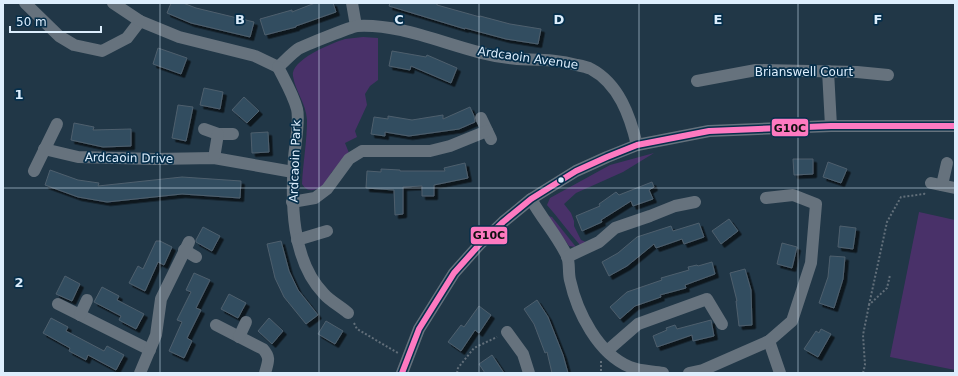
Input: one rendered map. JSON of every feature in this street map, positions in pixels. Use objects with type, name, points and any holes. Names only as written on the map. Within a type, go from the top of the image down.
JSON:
[{"type":"street","points":[[26,3],[59,36],[74,45],[102,51],[127,38],[140,21]]},
{"type":"street","points":[[113,3],[140,21],[179,36],[255,56],[278,68]]},
{"type":"street","points":[[352,3],[356,26]]},
{"type":"street","name":"Ardcaoin Avenue","points":[[278,68],[298,50],[356,26],[394,28],[479,52],[516,59],[547,59],[569,63],[590,68],[606,79],[617,92],[637,145]]},
{"type":"street","name":"Ardcaoin Park","points":[[278,68],[287,84],[297,110],[292,202],[297,240],[312,280],[324,295],[348,312]]},
{"type":"street","name":"Brianswell Court","points":[[697,81],[756,70],[857,72],[888,75]]},
{"type":"street","points":[[828,71],[830,126]]},
{"type":"street","points":[[292,202],[315,198],[327,189],[349,159],[362,150],[430,151],[450,146],[489,135],[481,118]]},
{"type":"street","points":[[34,171],[56,124]]},
{"type":"street","points":[[402,373],[419,329],[454,273],[479,245],[503,222],[530,200],[576,171],[607,157],[637,145],[708,131],[830,126],[955,126]]},
{"type":"street","points":[[204,129],[218,134],[233,134]]},
{"type":"street","points":[[214,158],[218,134]]},
{"type":"street","name":"Ardcaoin Drive","points":[[44,149],[78,157],[155,159],[214,158],[293,172]]},
{"type":"street","points":[[947,163],[936,184],[955,188]]},
{"type":"street","points":[[689,373],[703,370],[770,341],[792,322],[811,264],[816,204],[793,195],[766,198]]},
{"type":"street","points":[[530,200],[552,230],[568,257],[570,280],[582,317],[595,339],[615,359],[630,370],[663,373]]},
{"type":"street","points":[[568,257],[599,242],[615,228],[675,206],[695,202]]},
{"type":"street","points":[[297,240],[327,231]]},
{"type":"street","points":[[140,373],[156,335],[161,299],[187,246],[196,257]]},
{"type":"street","points":[[607,351],[638,324],[707,299],[722,324]]},
{"type":"street","points":[[80,315],[87,300]]},
{"type":"street","points":[[58,304],[150,350]]},
{"type":"street","points":[[239,337],[246,322]]},
{"type":"street","points":[[216,325],[263,349],[268,355],[268,363],[264,373]]},
{"type":"street","points":[[507,332],[523,354],[529,373]]},
{"type":"street","points":[[770,341],[780,373]]},
{"type":"path","points":[[863,373],[865,365],[863,335],[887,222],[901,197],[924,194],[936,184]]},
{"type":"path","points":[[869,305],[887,288],[890,275]]},
{"type":"path","points":[[348,312],[357,329],[407,358]]},
{"type":"path","points":[[457,373],[458,368],[474,348],[507,332]]},
{"type":"shaded area","points":[[363,37],[378,38],[378,80],[370,86],[365,94],[367,105],[355,131],[357,137],[345,143],[349,153],[331,173],[327,184],[313,190],[307,189],[302,184],[307,120],[305,108],[294,82],[294,70],[305,58],[322,48],[345,39]]},
{"type":"shaded area","points":[[654,153],[623,172],[576,193],[564,204],[571,213],[574,226],[581,240],[586,242],[580,245],[547,205],[550,198],[610,165]]},
{"type":"shaded area","points":[[919,212],[955,220],[955,370],[890,357]]},
{"type":"shaded area","points":[[548,216],[552,217],[576,247],[569,246]]},
{"type":"building","points":[[171,3],[183,3],[196,8],[254,22],[250,37],[191,23],[167,13]]},
{"type":"building","points":[[315,3],[333,3],[336,12],[296,27],[265,35],[260,19],[292,10],[292,12]]},
{"type":"building","points":[[390,3],[437,3],[437,5],[480,17],[541,29],[538,44],[506,39],[465,29],[389,6]]},
{"type":"building","points":[[158,48],[187,58],[181,74],[153,64]]},
{"type":"building","points":[[392,51],[426,57],[427,55],[457,68],[451,83],[411,66],[410,70],[389,66]]},
{"type":"building","points":[[204,88],[223,92],[220,109],[200,105]]},
{"type":"building","points":[[244,97],[259,111],[247,123],[232,110]]},
{"type":"building","points":[[178,105],[193,107],[186,141],[172,138]]},
{"type":"building","points":[[470,107],[475,122],[459,129],[409,136],[385,132],[385,136],[371,134],[374,117],[388,119],[388,116],[412,120],[443,115],[443,119]]},
{"type":"building","points":[[74,123],[94,127],[93,130],[131,129],[131,146],[103,147],[71,140]]},
{"type":"building","points":[[268,132],[269,152],[252,153],[251,133]]},
{"type":"building","points":[[793,159],[813,159],[813,174],[794,175]]},
{"type":"building","points":[[828,162],[847,169],[841,183],[823,177]]},
{"type":"building","points":[[465,163],[468,178],[434,185],[434,196],[422,196],[422,186],[403,187],[403,214],[395,215],[394,190],[366,188],[367,171],[381,172],[381,169],[400,171],[445,171],[444,168]]},
{"type":"building","points":[[50,170],[78,180],[99,183],[98,186],[182,177],[241,181],[240,198],[182,194],[107,202],[78,197],[45,185]]},
{"type":"building","points":[[652,182],[654,187],[649,190],[653,199],[633,206],[631,201],[601,220],[602,222],[582,231],[576,216],[600,206],[599,204],[616,192],[619,195]]},
{"type":"building","points":[[729,219],[738,231],[721,244],[712,231]]},
{"type":"building","points":[[699,223],[704,237],[684,244],[682,239],[656,248],[654,244],[627,266],[609,276],[602,262],[618,253],[637,237],[671,226],[673,231]]},
{"type":"building","points":[[840,226],[856,228],[853,249],[838,247]]},
{"type":"building","points":[[203,227],[220,236],[212,251],[196,242]]},
{"type":"building","points":[[156,241],[160,241],[172,247],[164,265],[158,262],[145,291],[129,283],[138,266],[143,269]]},
{"type":"building","points":[[281,241],[289,271],[298,290],[318,315],[306,324],[284,297],[275,278],[267,244]]},
{"type":"building","points":[[782,243],[797,247],[792,268],[777,264]]},
{"type":"building","points":[[830,256],[845,257],[843,279],[834,308],[819,303],[828,277]]},
{"type":"building","points":[[712,262],[715,274],[685,285],[686,288],[660,295],[661,297],[635,306],[620,319],[610,307],[627,292],[662,280],[661,278],[689,270],[688,267]]},
{"type":"building","points":[[745,269],[751,290],[752,325],[739,326],[737,301],[730,273]]},
{"type":"building","points":[[194,273],[210,280],[196,308],[201,310],[187,338],[192,341],[184,358],[169,351],[182,322],[177,320],[191,292],[186,290]]},
{"type":"building","points":[[65,276],[80,284],[72,301],[56,294]]},
{"type":"building","points":[[102,287],[119,296],[117,300],[144,314],[136,329],[119,320],[121,316],[94,302]]},
{"type":"building","points":[[229,294],[246,303],[238,318],[221,309]]},
{"type":"building","points":[[537,300],[548,317],[563,355],[568,373],[552,373],[547,352],[545,353],[534,324],[524,309]]},
{"type":"building","points":[[479,306],[491,315],[479,333],[475,330],[461,351],[448,342],[461,325],[464,327]]},
{"type":"building","points":[[51,318],[68,327],[66,331],[104,351],[107,346],[124,355],[116,370],[88,355],[86,360],[69,351],[70,348],[43,333]]},
{"type":"building","points":[[269,318],[283,331],[272,344],[258,331]]},
{"type":"building","points":[[711,320],[714,336],[693,341],[692,335],[657,347],[653,336],[667,330],[666,328],[675,325],[677,329]]},
{"type":"building","points":[[326,321],[343,331],[335,344],[318,334]]},
{"type":"building","points":[[821,329],[831,334],[818,357],[804,349],[816,331],[819,333]]},
{"type":"building","points":[[492,355],[504,373],[485,373],[479,364]]},
{"type":"transit line","name":"G10C","points":[[402,373],[419,329],[454,273],[479,245],[503,222],[531,199],[576,171],[607,157],[637,145],[709,131],[831,126],[955,126]]}]
